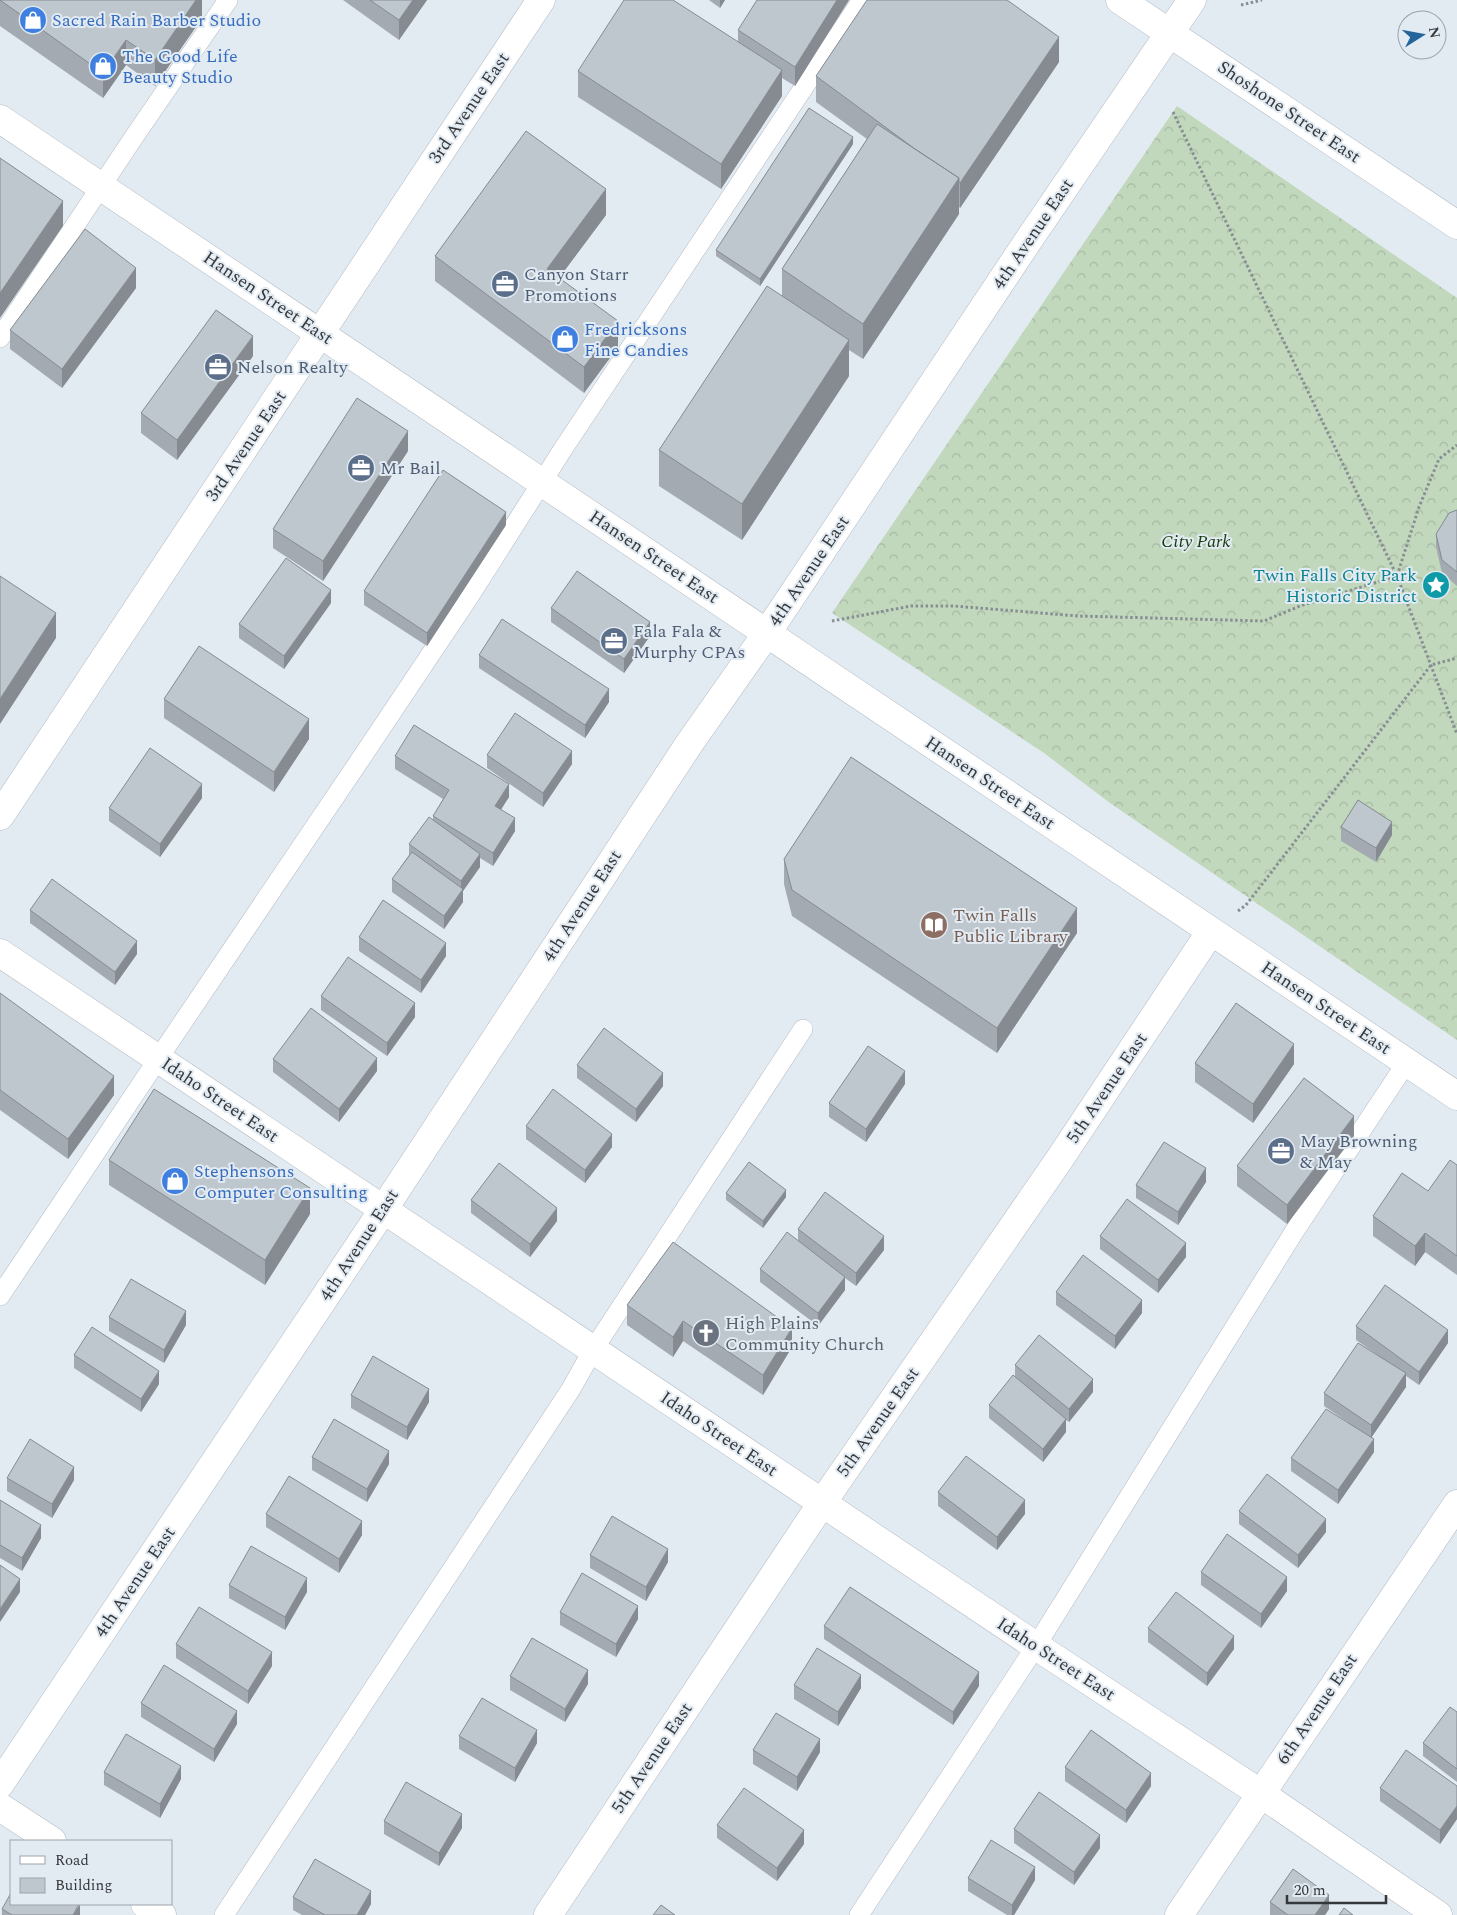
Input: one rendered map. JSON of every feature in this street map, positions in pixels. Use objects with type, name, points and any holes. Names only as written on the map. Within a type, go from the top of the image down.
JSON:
[{"type":"street","name":"3rd Avenue East","points":[[0,816],[541,0]]},
{"type":"street","name":"Shoshone Street East","points":[[1120,0],[1457,225]]},
{"type":"street","name":"4th Avenue East","points":[[0,1784],[383,1210],[689,744],[767,633],[1030,238],[1192,0]]},
{"type":"street","name":"Hansen Street East","points":[[0,119],[1457,1096]]},
{"type":"street","name":"5th Avenue East","points":[[548,1915],[822,1503],[1059,1160],[1211,931]]},
{"type":"street","name":"Idaho Street East","points":[[0,953],[1036,1646],[1260,1793],[1438,1915]]},
{"type":"street","name":"6th Avenue East","points":[[1179,1915],[1457,1504]]},
{"type":"street","points":[[0,1807],[50,1840]]},
{"type":"street","points":[[147,1905],[162,1915]]},
{"type":"lane","points":[[0,338],[100,186],[228,0]]},
{"type":"lane","points":[[0,1296],[469,597],[542,482],[862,0]]},
{"type":"lane","points":[[224,1915],[571,1389],[593,1350],[803,1029]]},
{"type":"lane","points":[[859,1915],[1036,1646],[1294,1232],[1407,1062]]},
{"type":"path","points":[[1241,5],[1262,0]]},
{"type":"path","points":[[1173,112],[1397,576],[1457,734]]},
{"type":"path","points":[[1397,576],[1418,507],[1439,459],[1457,445]]},
{"type":"path","points":[[832,621],[911,606],[954,606],[1078,616],[1264,621],[1300,606],[1397,576]]},
{"type":"path","points":[[1211,931],[1246,905],[1431,665],[1457,658]]},
{"type":"green space","name":"City Park","points":[[1177,106],[1457,298],[1457,1040],[1110,803],[1044,753],[832,613]]},
{"type":"building","points":[[0,0],[196,0],[155,60],[126,40],[103,73]]},
{"type":"building","points":[[370,0],[413,0],[399,20]]},
{"type":"building","points":[[624,0],[673,0],[782,70],[721,164],[578,71]]},
{"type":"building","points":[[757,0],[837,0],[795,67],[738,30]]},
{"type":"building","points":[[867,0],[1007,0],[1059,37],[960,183],[959,178],[915,149],[816,76]]},
{"type":"building","points":[[809,108],[853,137],[760,279],[716,250]]},
{"type":"building","points":[[877,124],[959,178],[863,324],[782,269]]},
{"type":"building","points":[[526,131],[606,189],[547,269],[618,321],[584,367],[435,256]]},
{"type":"building","points":[[0,158],[63,201],[0,293]]},
{"type":"building","points":[[85,229],[136,268],[62,369],[10,330]]},
{"type":"building","points":[[767,286],[849,340],[742,504],[659,450]]},
{"type":"building","points":[[216,310],[253,336],[177,440],[141,413]]},
{"type":"building","points":[[357,398],[408,431],[323,561],[273,529]]},
{"type":"building","points":[[443,470],[506,512],[427,633],[364,591]]},
{"type":"building","points":[[1457,510],[1457,572],[1442,560],[1436,534],[1449,513]]},
{"type":"building","points":[[286,558],[331,590],[284,656],[239,624]]},
{"type":"building","points":[[577,571],[650,622],[624,659],[551,608]]},
{"type":"building","points":[[0,576],[56,613],[0,699]]},
{"type":"building","points":[[502,619],[609,689],[585,725],[479,655]]},
{"type":"building","points":[[199,646],[309,719],[274,772],[164,699]]},
{"type":"building","points":[[515,713],[572,751],[543,793],[487,755]]},
{"type":"building","points":[[414,725],[509,784],[495,806],[515,818],[493,853],[433,816],[449,790],[395,756]]},
{"type":"building","points":[[150,748],[202,784],[160,844],[109,808]]},
{"type":"building","name":"Twin Falls Public Library","points":[[851,757],[1077,908],[997,1028],[792,890],[784,859]]},
{"type":"building","points":[[1358,800],[1392,822],[1376,848],[1341,827]]},
{"type":"building","points":[[429,817],[480,854],[461,881],[409,844]]},
{"type":"building","points":[[412,852],[463,889],[444,916],[392,879]]},
{"type":"building","points":[[52,879],[137,941],[115,972],[30,910]]},
{"type":"building","points":[[383,900],[446,943],[421,980],[359,937]]},
{"type":"building","points":[[348,957],[415,1003],[387,1043],[321,996]]},
{"type":"building","points":[[0,993],[114,1076],[68,1139],[0,1090]]},
{"type":"building","points":[[1236,1003],[1294,1044],[1253,1104],[1195,1063]]},
{"type":"building","points":[[311,1008],[377,1058],[339,1109],[273,1059]]},
{"type":"building","points":[[604,1028],[663,1073],[636,1109],[577,1065]]},
{"type":"building","points":[[868,1046],[905,1071],[866,1129],[829,1103]]},
{"type":"building","points":[[1304,1078],[1354,1116],[1287,1205],[1237,1166]]},
{"type":"building","points":[[154,1089],[310,1188],[265,1260],[109,1160]]},
{"type":"building","points":[[553,1089],[612,1134],[585,1170],[526,1126]]},
{"type":"building","points":[[1164,1142],[1206,1168],[1178,1212],[1136,1185]]},
{"type":"building","points":[[1450,1160],[1457,1165],[1457,1256],[1425,1233],[1415,1246],[1373,1216],[1402,1173],[1428,1191]]},
{"type":"building","points":[[749,1162],[786,1190],[763,1221],[726,1193]]},
{"type":"building","points":[[499,1163],[557,1208],[530,1244],[471,1200]]},
{"type":"building","points":[[825,1192],[884,1236],[856,1273],[798,1229]]},
{"type":"building","points":[[1127,1199],[1186,1243],[1158,1280],[1100,1236]]},
{"type":"building","points":[[787,1232],[845,1277],[818,1313],[760,1269]]},
{"type":"building","name":"High Plains Community Church","points":[[673,1242],[792,1328],[763,1375],[683,1321],[673,1337],[627,1305]]},
{"type":"building","points":[[1083,1255],[1142,1300],[1115,1336],[1056,1292]]},
{"type":"building","points":[[131,1279],[186,1311],[164,1350],[109,1317]]},
{"type":"building","points":[[1385,1285],[1448,1330],[1419,1372],[1356,1326]]},
{"type":"building","points":[[92,1327],[159,1371],[141,1399],[74,1355]]},
{"type":"building","points":[[1039,1335],[1093,1379],[1069,1409],[1015,1365]]},
{"type":"building","points":[[1358,1343],[1406,1373],[1371,1425],[1324,1393]]},
{"type":"building","points":[[373,1356],[429,1389],[407,1427],[351,1395]]},
{"type":"building","points":[[1013,1375],[1066,1419],[1043,1449],[989,1405]]},
{"type":"building","points":[[1326,1409],[1374,1439],[1338,1490],[1291,1458]]},
{"type":"building","points":[[334,1419],[389,1451],[367,1489],[312,1457]]},
{"type":"building","points":[[30,1439],[74,1467],[52,1504],[7,1478]]},
{"type":"building","points":[[966,1456],[1025,1500],[997,1537],[938,1492]]},
{"type":"building","points":[[1267,1474],[1326,1519],[1298,1555],[1239,1511]]},
{"type":"building","points":[[289,1476],[362,1521],[339,1559],[266,1514]]},
{"type":"building","points":[[0,1500],[41,1525],[22,1558],[0,1545]]},
{"type":"building","points":[[612,1516],[668,1549],[646,1587],[590,1555]]},
{"type":"building","points":[[1227,1534],[1287,1577],[1261,1614],[1201,1572]]},
{"type":"building","points":[[251,1546],[307,1578],[285,1617],[229,1585]]},
{"type":"building","points":[[0,1565],[20,1579],[0,1609]]},
{"type":"building","points":[[582,1573],[638,1606],[616,1644],[560,1612]]},
{"type":"building","points":[[850,1587],[979,1672],[953,1712],[824,1626]]},
{"type":"building","points":[[1176,1592],[1234,1636],[1207,1673],[1148,1628]]},
{"type":"building","points":[[199,1607],[272,1652],[248,1691],[176,1644]]},
{"type":"building","points":[[532,1638],[588,1670],[565,1709],[510,1676]]},
{"type":"building","points":[[817,1648],[861,1675],[838,1712],[794,1685]]},
{"type":"building","points":[[164,1665],[237,1711],[214,1749],[141,1703]]},
{"type":"building","points":[[482,1698],[537,1730],[515,1768],[459,1736]]},
{"type":"building","points":[[1450,1707],[1457,1712],[1457,1769],[1423,1743]]},
{"type":"building","points":[[776,1713],[820,1739],[797,1777],[753,1750]]},
{"type":"building","points":[[1091,1730],[1151,1773],[1126,1810],[1065,1767]]},
{"type":"building","points":[[126,1734],[181,1766],[160,1804],[104,1772]]},
{"type":"building","points":[[1406,1750],[1457,1786],[1457,1806],[1440,1830],[1380,1788]]},
{"type":"building","points":[[406,1782],[462,1814],[439,1853],[384,1821]]},
{"type":"building","points":[[744,1788],[804,1830],[777,1868],[717,1825]]},
{"type":"building","points":[[1039,1792],[1100,1835],[1074,1872],[1014,1829]]},
{"type":"building","points":[[991,1840],[1035,1867],[1012,1905],[968,1878]]},
{"type":"building","points":[[315,1859],[371,1891],[357,1915],[325,1915],[293,1897]]},
{"type":"building","points":[[1293,1869],[1329,1895],[1315,1915],[1288,1915],[1270,1902]]},
{"type":"building","points":[[10,1895],[10,1905],[78,1905],[73,1915],[12,1915],[2,1909]]},
{"type":"building","points":[[661,1905],[675,1915],[653,1915]]},
{"type":"building","points":[[1344,1908],[1353,1915],[1339,1915]]},
{"type":"place","name":"Sacred Rain Barber Studio","points":[[33,20]]},
{"type":"place","name":"The Good Life Beauty Studio","points":[[103,66]]},
{"type":"place","name":"Canyon Starr Promotions","points":[[505,284]]},
{"type":"place","name":"Fredricksons Fine Candies","points":[[565,339]]},
{"type":"place","name":"Nelson Realty","points":[[218,367]]},
{"type":"place","name":"Mr Bail","points":[[361,468]]},
{"type":"place","name":"Twin Falls City Park Historic District","points":[[1436,585]]},
{"type":"place","name":"Fala Fala & Murphy CPAs","points":[[614,641]]},
{"type":"place","name":"Twin Falls Public Library","points":[[934,925]]},
{"type":"place","name":"May Browning & May","points":[[1281,1151]]},
{"type":"place","name":"Stephensons Computer Consulting","points":[[175,1181]]},
{"type":"place","name":"High Plains Community Church","points":[[706,1333]]}]
